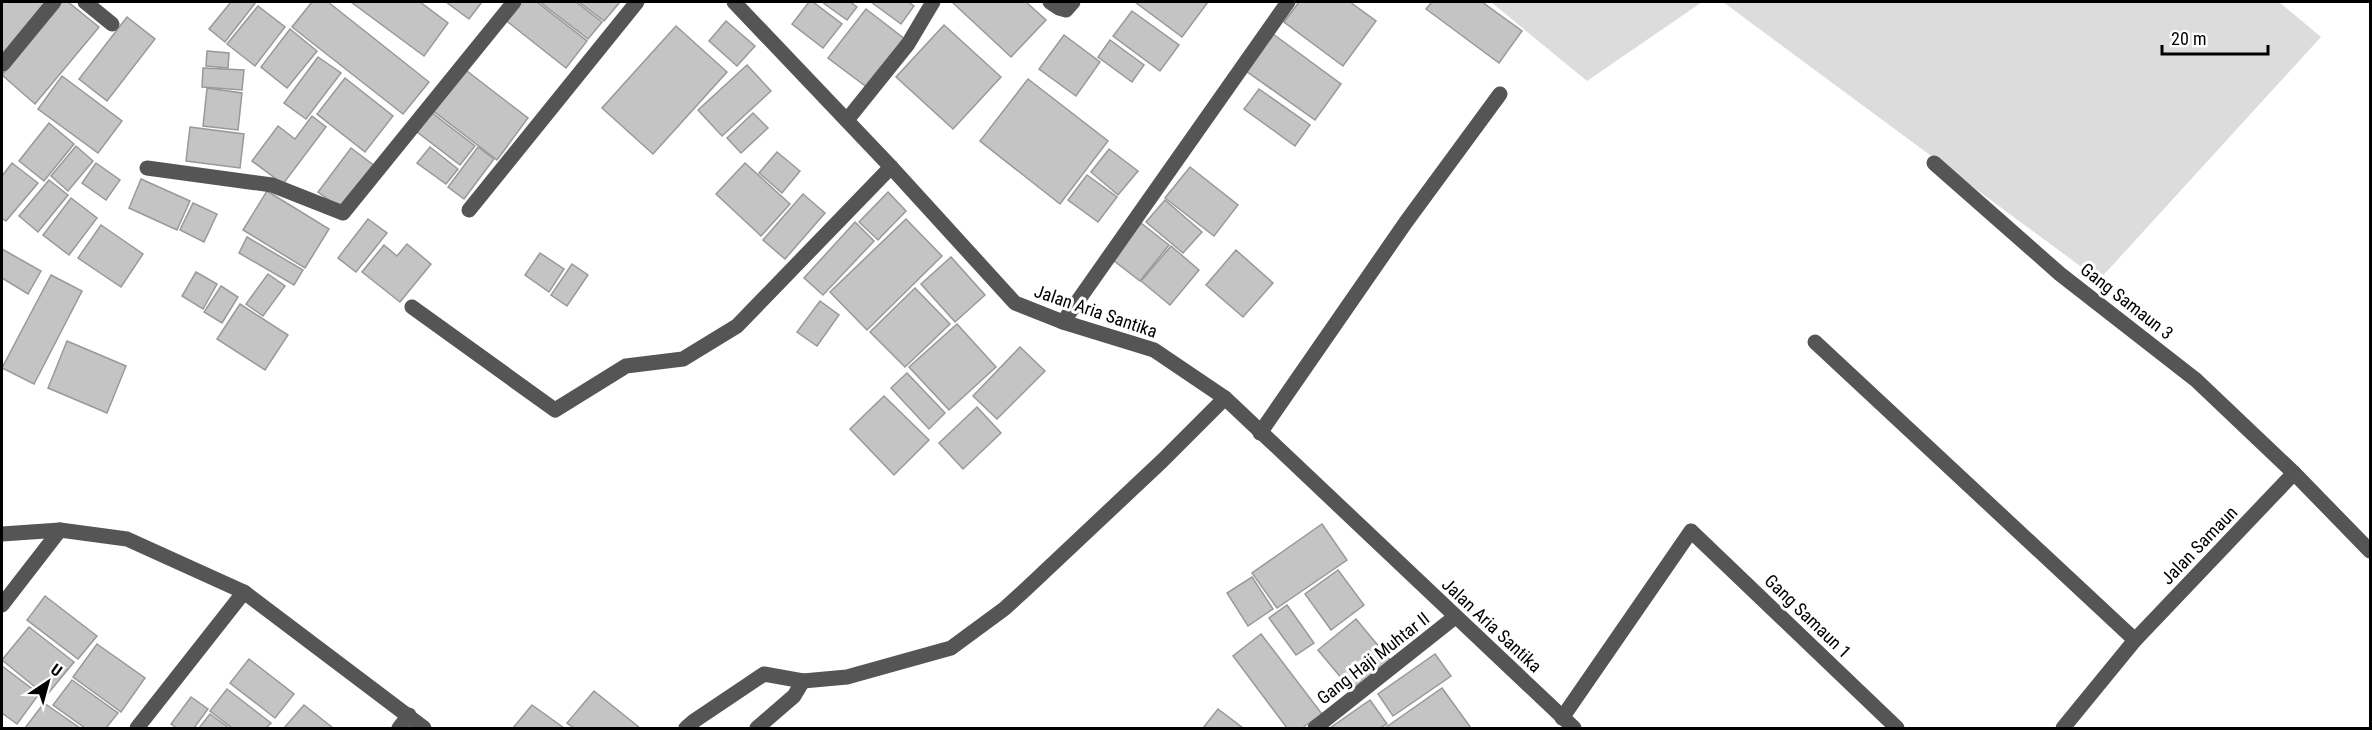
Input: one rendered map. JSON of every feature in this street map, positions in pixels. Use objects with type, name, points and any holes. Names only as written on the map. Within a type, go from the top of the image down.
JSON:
[{"type":"street","points":[[3,64],[54,2]]},
{"type":"street","points":[[85,2],[111,24]]},
{"type":"street","points":[[147,168],[272,184],[343,213],[514,2]]},
{"type":"street","points":[[469,210],[637,2]]},
{"type":"street","name":"Jalan Aria Santika","points":[[735,2],[891,166],[1015,303],[1063,322],[1154,350],[1225,398],[1574,729]]},
{"type":"street","points":[[847,120],[908,44],[933,2]]},
{"type":"street","points":[[1050,2],[1066,10],[1073,2]]},
{"type":"street","points":[[1063,322],[1288,2]]},
{"type":"street","points":[[1260,433],[1406,222],[1500,94]]},
{"type":"street","name":"Gang Samaun 3","points":[[1934,163],[2060,273],[2196,380],[2294,473]]},
{"type":"street","points":[[412,307],[555,410],[626,366],[683,359],[737,326],[891,166]]},
{"type":"street","points":[[1815,342],[2135,640]]},
{"type":"street","points":[[693,726],[764,674],[803,681],[847,677],[951,648],[1004,609],[1225,398]]},
{"type":"street","points":[[2294,473],[2370,551]]},
{"type":"street","name":"Jalan Samaun","points":[[2063,729],[2135,640],[2294,473]]},
{"type":"street","points":[[2,605],[60,530]]},
{"type":"street","points":[[2,534],[60,530],[127,539],[244,592],[409,715],[424,729]]},
{"type":"street","name":"Gang Samaun 1","points":[[1562,718],[1691,531],[1897,729]]},
{"type":"street","points":[[137,729],[244,592]]},
{"type":"street","name":"Gang Haji Muhtar II","points":[[1315,729],[1455,617]]},
{"type":"street","points":[[757,729],[794,696],[803,681]]},
{"type":"street","points":[[399,729],[409,715]]},
{"type":"shaded area","points":[[1491,2],[1702,2],[1587,81]]},
{"type":"shaded area","points":[[1723,2],[2279,2],[2321,37],[2099,280]]},
{"type":"building","points":[[2,2],[46,2],[2,56]]},
{"type":"building","points":[[62,2],[68,2],[99,27],[35,104],[2,75]]},
{"type":"building","points":[[231,2],[256,2],[225,42],[209,29]]},
{"type":"building","points":[[312,2],[328,2],[429,82],[403,114],[292,27]]},
{"type":"building","points":[[351,2],[420,2],[448,23],[424,56]]},
{"type":"building","points":[[446,2],[482,2],[469,19]]},
{"type":"building","points":[[518,2],[537,2],[587,41],[566,68],[504,19]]},
{"type":"building","points":[[540,2],[576,2],[602,22],[588,39]]},
{"type":"building","points":[[579,2],[620,2],[604,21]]},
{"type":"building","points":[[809,2],[813,2],[842,24],[823,48],[792,24]]},
{"type":"building","points":[[822,2],[850,2],[857,7],[847,20]]},
{"type":"building","points":[[871,2],[908,2],[914,6],[901,24]]},
{"type":"building","points":[[952,2],[1026,2],[1046,20],[1011,57]]},
{"type":"building","points":[[1135,2],[1208,2],[1182,37]]},
{"type":"building","points":[[1299,2],[1350,2],[1376,21],[1343,66],[1284,22]]},
{"type":"building","points":[[1432,2],[1482,2],[1522,31],[1499,63],[1426,9]]},
{"type":"building","points":[[258,6],[285,27],[255,66],[227,44]]},
{"type":"building","points":[[866,9],[906,40],[868,88],[828,58]]},
{"type":"building","points":[[1132,11],[1179,45],[1160,71],[1113,36]]},
{"type":"building","points":[[127,17],[155,39],[107,101],[79,79]]},
{"type":"building","points":[[726,21],[755,46],[737,66],[709,41]]},
{"type":"building","points":[[944,25],[1001,77],[953,129],[896,77]]},
{"type":"building","points":[[676,26],[727,72],[653,154],[602,108]]},
{"type":"building","points":[[290,29],[317,51],[287,88],[261,67]]},
{"type":"building","points":[[1273,34],[1341,84],[1315,120],[1246,71]]},
{"type":"building","points":[[1064,35],[1100,62],[1076,96],[1039,69]]},
{"type":"building","points":[[1110,40],[1144,65],[1132,82],[1098,57]]},
{"type":"building","points":[[207,51],[229,53],[228,68],[206,66]]},
{"type":"building","points":[[318,57],[341,73],[306,119],[284,103]]},
{"type":"building","points":[[747,65],[771,91],[722,136],[698,110]]},
{"type":"building","points":[[203,68],[244,70],[242,90],[202,87]]},
{"type":"building","points":[[463,68],[528,118],[497,160],[432,110]]},
{"type":"building","points":[[62,76],[122,121],[98,153],[38,109]]},
{"type":"building","points":[[345,78],[393,116],[365,152],[317,114]]},
{"type":"building","points":[[1028,79],[1108,141],[1060,204],[980,141]]},
{"type":"building","points":[[207,88],[242,93],[238,130],[203,126]]},
{"type":"building","points":[[1259,89],[1310,125],[1295,146],[1244,109]]},
{"type":"building","points":[[427,109],[475,146],[460,165],[412,128]]},
{"type":"building","points":[[753,113],[768,128],[741,153],[727,138]]},
{"type":"building","points":[[312,116],[326,127],[283,184],[252,161],[278,126],[295,139]]},
{"type":"building","points":[[49,123],[74,144],[44,181],[19,161]]},
{"type":"building","points":[[190,127],[244,134],[240,168],[186,161]]},
{"type":"building","points":[[76,146],[93,161],[68,191],[51,176]]},
{"type":"building","points":[[430,147],[458,169],[446,184],[417,163]]},
{"type":"building","points":[[478,147],[494,159],[464,199],[448,187]]},
{"type":"building","points":[[351,148],[376,167],[343,210],[318,192]]},
{"type":"building","points":[[1109,149],[1138,171],[1118,195],[1091,172]]},
{"type":"building","points":[[777,152],[800,171],[782,193],[759,173]]},
{"type":"building","points":[[12,163],[38,183],[6,221],[2,218],[2,176]]},
{"type":"building","points":[[96,163],[120,180],[106,200],[82,183]]},
{"type":"building","points":[[745,163],[790,204],[761,236],[716,194]]},
{"type":"building","points":[[1190,167],[1238,205],[1214,236],[1165,198]]},
{"type":"building","points":[[1087,175],[1117,197],[1098,222],[1068,200]]},
{"type":"building","points":[[141,179],[190,201],[177,230],[129,208]]},
{"type":"building","points":[[49,180],[68,195],[38,232],[19,216]]},
{"type":"building","points":[[267,191],[329,229],[305,268],[243,230]]},
{"type":"building","points":[[888,192],[906,211],[878,240],[859,222]]},
{"type":"building","points":[[803,194],[825,213],[785,259],[763,240]]},
{"type":"building","points":[[71,198],[97,218],[69,255],[43,235]]},
{"type":"building","points":[[1165,200],[1202,232],[1183,253],[1146,222]]},
{"type":"building","points":[[193,203],[217,214],[204,242],[180,230]]},
{"type":"building","points":[[368,219],[387,233],[356,272],[338,258]]},
{"type":"building","points":[[906,219],[942,256],[867,330],[830,292]]},
{"type":"building","points":[[855,222],[874,241],[823,295],[804,278]]},
{"type":"building","points":[[1141,223],[1169,245],[1140,281],[1113,260]]},
{"type":"building","points":[[101,225],[143,254],[121,287],[78,258]]},
{"type":"building","points":[[247,237],[303,270],[294,285],[239,253]]},
{"type":"building","points":[[407,244],[431,264],[400,302],[362,272],[384,245],[397,256]]},
{"type":"building","points":[[1171,246],[1199,270],[1170,305],[1141,281]]},
{"type":"building","points":[[2,249],[41,271],[28,294],[2,278]]},
{"type":"building","points":[[1236,250],[1273,283],[1243,317],[1206,285]]},
{"type":"building","points":[[540,253],[564,269],[549,292],[525,275]]},
{"type":"building","points":[[951,257],[985,295],[955,322],[921,284]]},
{"type":"building","points":[[572,264],[588,275],[567,306],[551,295]]},
{"type":"building","points":[[196,272],[217,284],[203,309],[182,296]]},
{"type":"building","points":[[268,274],[285,286],[263,316],[246,304]]},
{"type":"building","points":[[51,275],[82,291],[34,384],[2,368]]},
{"type":"building","points":[[221,286],[238,297],[222,323],[204,312]]},
{"type":"building","points":[[915,288],[950,324],[905,367],[870,332]]},
{"type":"building","points":[[820,301],[839,315],[817,346],[797,332]]},
{"type":"building","points":[[240,304],[288,335],[265,370],[217,339]]},
{"type":"building","points":[[957,324],[996,367],[949,410],[909,367]]},
{"type":"building","points":[[67,341],[126,366],[107,413],[48,388]]},
{"type":"building","points":[[1020,347],[1045,371],[997,419],[973,396]]},
{"type":"building","points":[[907,373],[945,413],[929,429],[891,388]]},
{"type":"building","points":[[884,396],[929,440],[894,475],[850,429]]},
{"type":"building","points":[[977,407],[1001,433],[963,469],[939,443]]},
{"type":"building","points":[[1322,524],[1347,560],[1277,608],[1252,573]]},
{"type":"building","points":[[1338,570],[1364,605],[1331,630],[1305,594]]},
{"type":"building","points":[[1252,577],[1273,609],[1248,626],[1227,593]]},
{"type":"building","points":[[45,596],[97,636],[78,659],[27,620]]},
{"type":"building","points":[[1287,605],[1314,643],[1296,655],[1269,618]]},
{"type":"building","points":[[1356,619],[1390,660],[1353,692],[1318,650]]},
{"type":"building","points":[[29,627],[74,662],[46,696],[2,660]]},
{"type":"building","points":[[1261,634],[1322,714],[1302,728],[1287,728],[1233,656]]},
{"type":"building","points":[[97,644],[145,678],[121,712],[73,677]]},
{"type":"building","points":[[1435,654],[1451,676],[1393,716],[1378,694]]},
{"type":"building","points":[[249,659],[294,694],[275,718],[230,683]]},
{"type":"building","points":[[2,666],[39,694],[17,724],[2,713]]},
{"type":"building","points":[[72,680],[118,713],[106,728],[85,728],[53,705]]},
{"type":"building","points":[[1442,688],[1471,728],[1385,728]]},
{"type":"building","points":[[227,689],[271,723],[266,728],[232,728],[210,711]]},
{"type":"building","points":[[594,691],[640,728],[574,728],[567,723]]},
{"type":"building","points":[[191,697],[208,709],[194,728],[177,728],[171,724]]},
{"type":"building","points":[[1370,700],[1387,724],[1380,728],[1330,728]]},
{"type":"building","points":[[44,703],[80,728],[25,728]]},
{"type":"building","points":[[304,705],[333,728],[284,728]]},
{"type":"building","points":[[532,705],[564,728],[513,728]]},
{"type":"building","points":[[1218,709],[1243,728],[1203,728]]},
{"type":"building","points":[[210,714],[229,728],[199,728]]}]
